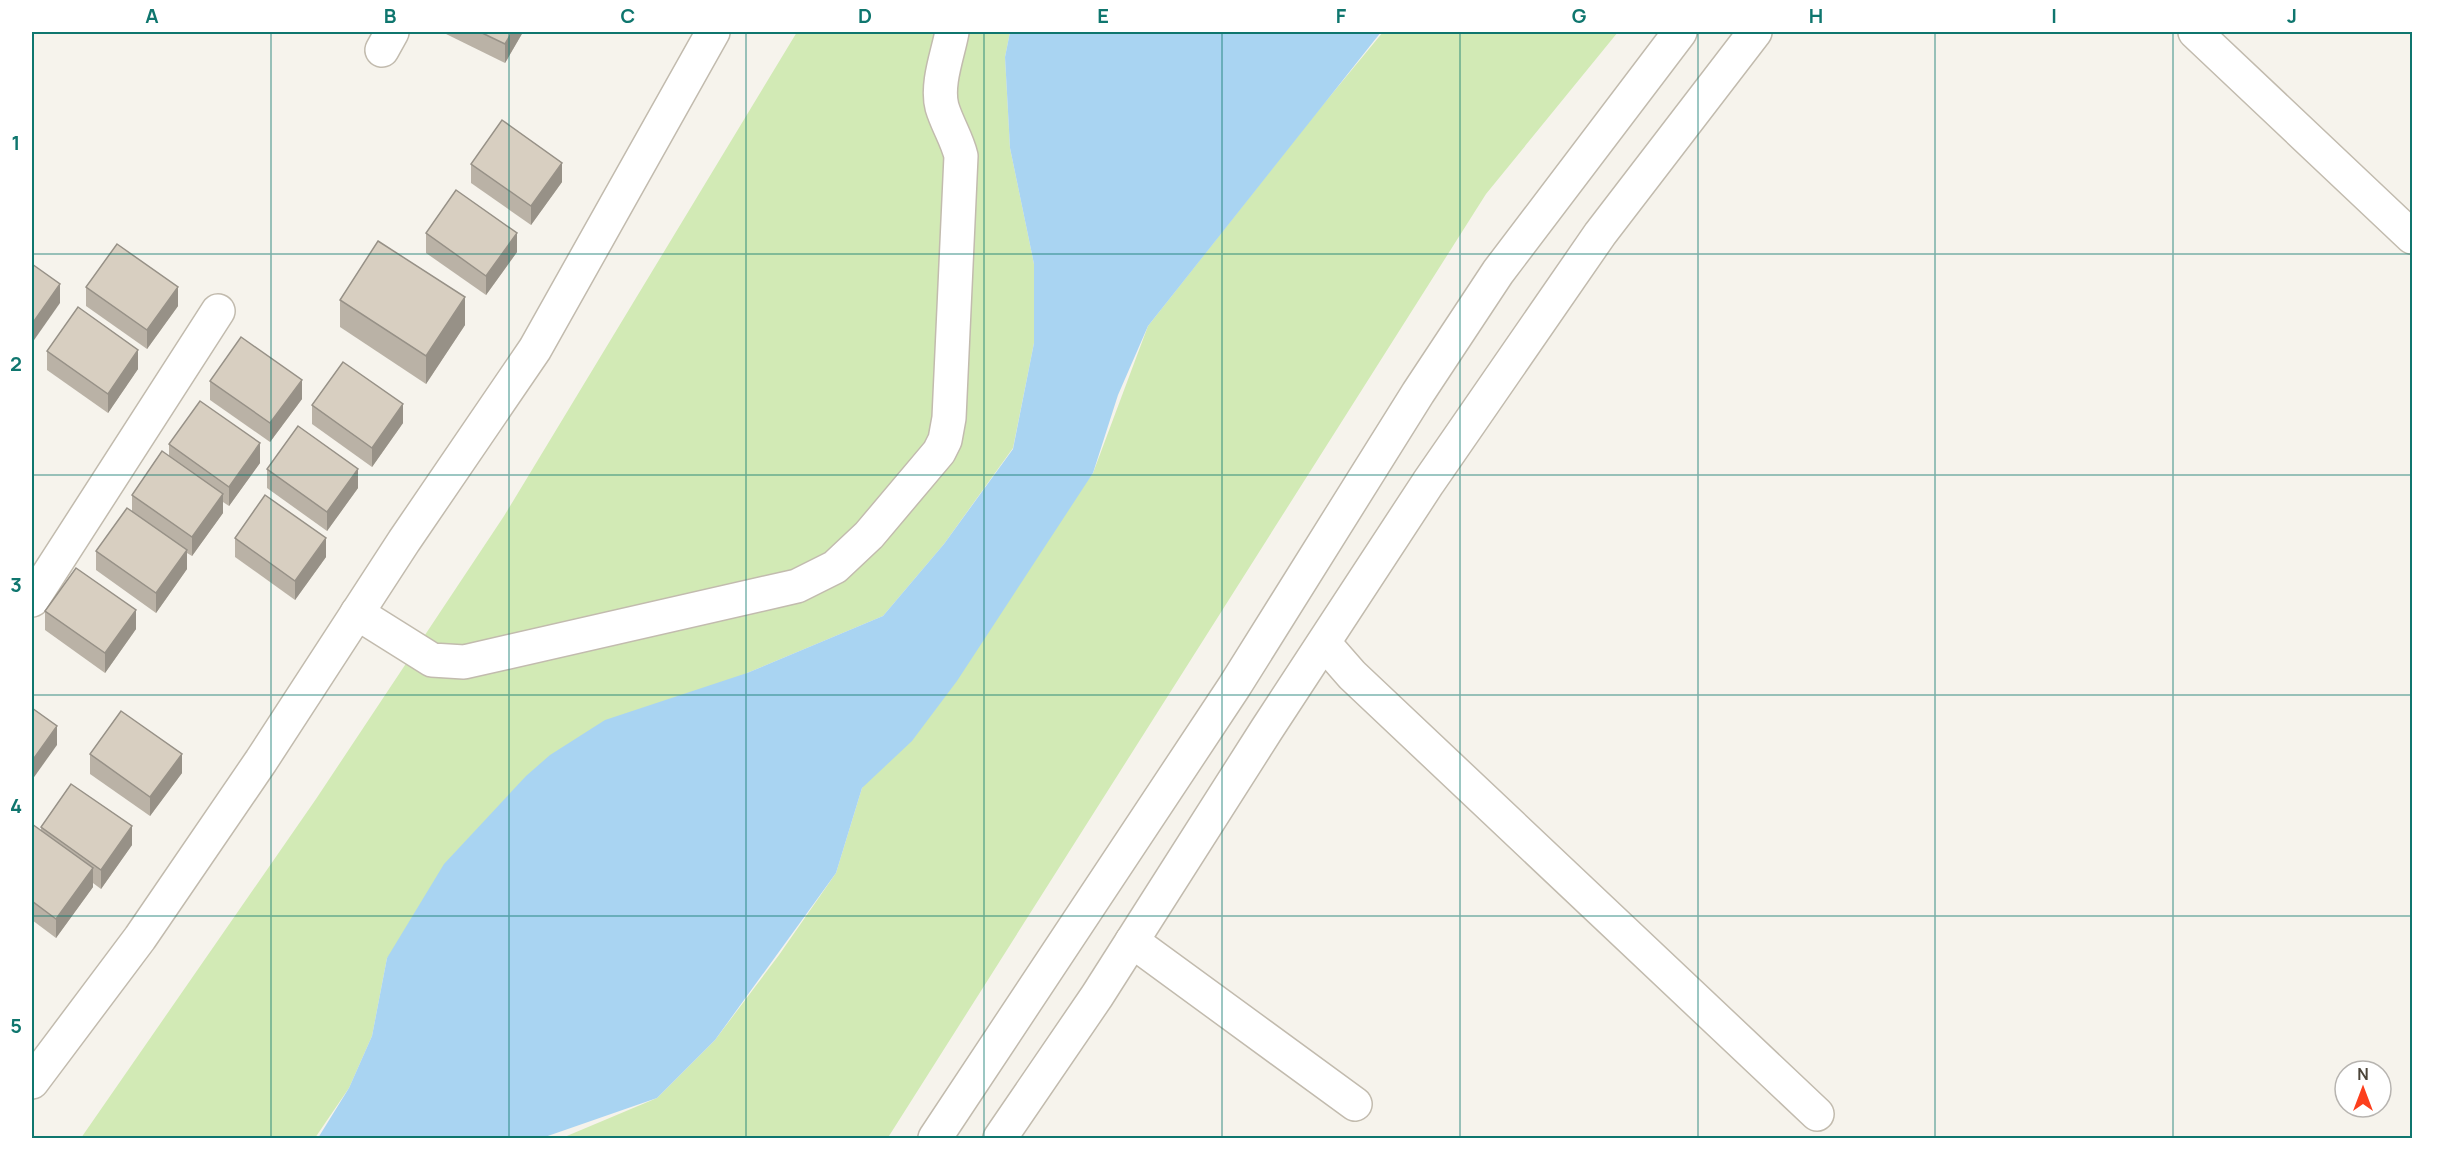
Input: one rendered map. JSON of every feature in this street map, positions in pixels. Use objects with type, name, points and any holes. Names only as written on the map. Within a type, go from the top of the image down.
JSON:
[{"type":"street","points":[[32,1082],[140,938],[261,761],[357,613],[535,349],[713,32]]},
{"type":"street","points":[[357,613],[432,660],[464,662],[797,586],[835,567],[869,535],[939,452],[945,440],[950,418],[961,156],[957,140],[942,106],[940,91],[952,32]]},
{"type":"street","points":[[935,1138],[1021,1012],[1234,687],[1412,403],[1498,272],[1680,32]]},
{"type":"street","points":[[1000,1138],[1132,941],[1428,483],[1600,234],[1755,32]]},
{"type":"street","points":[[2195,32],[2412,237]]},
{"type":"street","points":[[32,600],[218,311]]},
{"type":"street","points":[[1324,643],[1361,683],[1817,1114]]},
{"type":"street","points":[[1132,941],[1355,1104]]},
{"type":"green space","points":[[797,32],[1010,32],[1005,57],[1010,148],[1034,264],[1034,343],[1013,448],[944,544],[883,616],[747,673],[387,958],[372,1036],[349,1088],[315,1138],[81,1138],[316,799],[504,516]]},
{"type":"green space","points":[[1383,32],[1618,32],[1486,194],[889,1136],[887,1138],[562,1138],[657,1098],[715,1040],[779,955],[836,873],[862,788],[1093,473],[1148,326]]},
{"type":"water","points":[[1010,32],[1381,32],[1148,326],[1118,395],[1093,473],[957,681],[912,741],[862,788],[836,873],[715,1040],[657,1098],[542,1138],[318,1138],[349,1088],[372,1036],[387,958],[444,864],[526,776],[550,755],[605,720],[747,673],[883,616],[944,544],[1013,449],[1034,343],[1034,264],[1010,148],[1005,57]]},
{"type":"building","points":[[480,32],[512,32],[505,44]]},
{"type":"building","points":[[502,120],[562,163],[531,206],[471,164]]},
{"type":"building","points":[[456,190],[517,233],[486,276],[426,233]]},
{"type":"building","points":[[378,241],[465,297],[426,356],[340,300]]},
{"type":"building","points":[[117,244],[178,287],[147,330],[86,287]]},
{"type":"building","points":[[32,264],[60,284],[32,324]]},
{"type":"building","points":[[78,307],[138,350],[108,394],[47,351]]},
{"type":"building","points":[[241,337],[302,380],[270,423],[210,381]]},
{"type":"building","points":[[343,362],[403,404],[372,448],[312,405]]},
{"type":"building","points":[[200,401],[260,443],[229,487],[169,444]]},
{"type":"building","points":[[298,426],[358,469],[327,512],[267,469]]},
{"type":"building","points":[[162,451],[223,494],[192,537],[132,495]]},
{"type":"building","points":[[265,495],[326,538],[295,581],[235,538]]},
{"type":"building","points":[[127,508],[187,550],[156,593],[96,551]]},
{"type":"building","points":[[76,568],[136,610],[105,653],[45,611]]},
{"type":"building","points":[[32,708],[57,726],[32,761]]},
{"type":"building","points":[[121,711],[182,754],[150,797],[90,754]]},
{"type":"building","points":[[71,784],[132,826],[101,870],[41,827]]},
{"type":"building","points":[[32,824],[93,868],[56,919],[32,901]]}]
